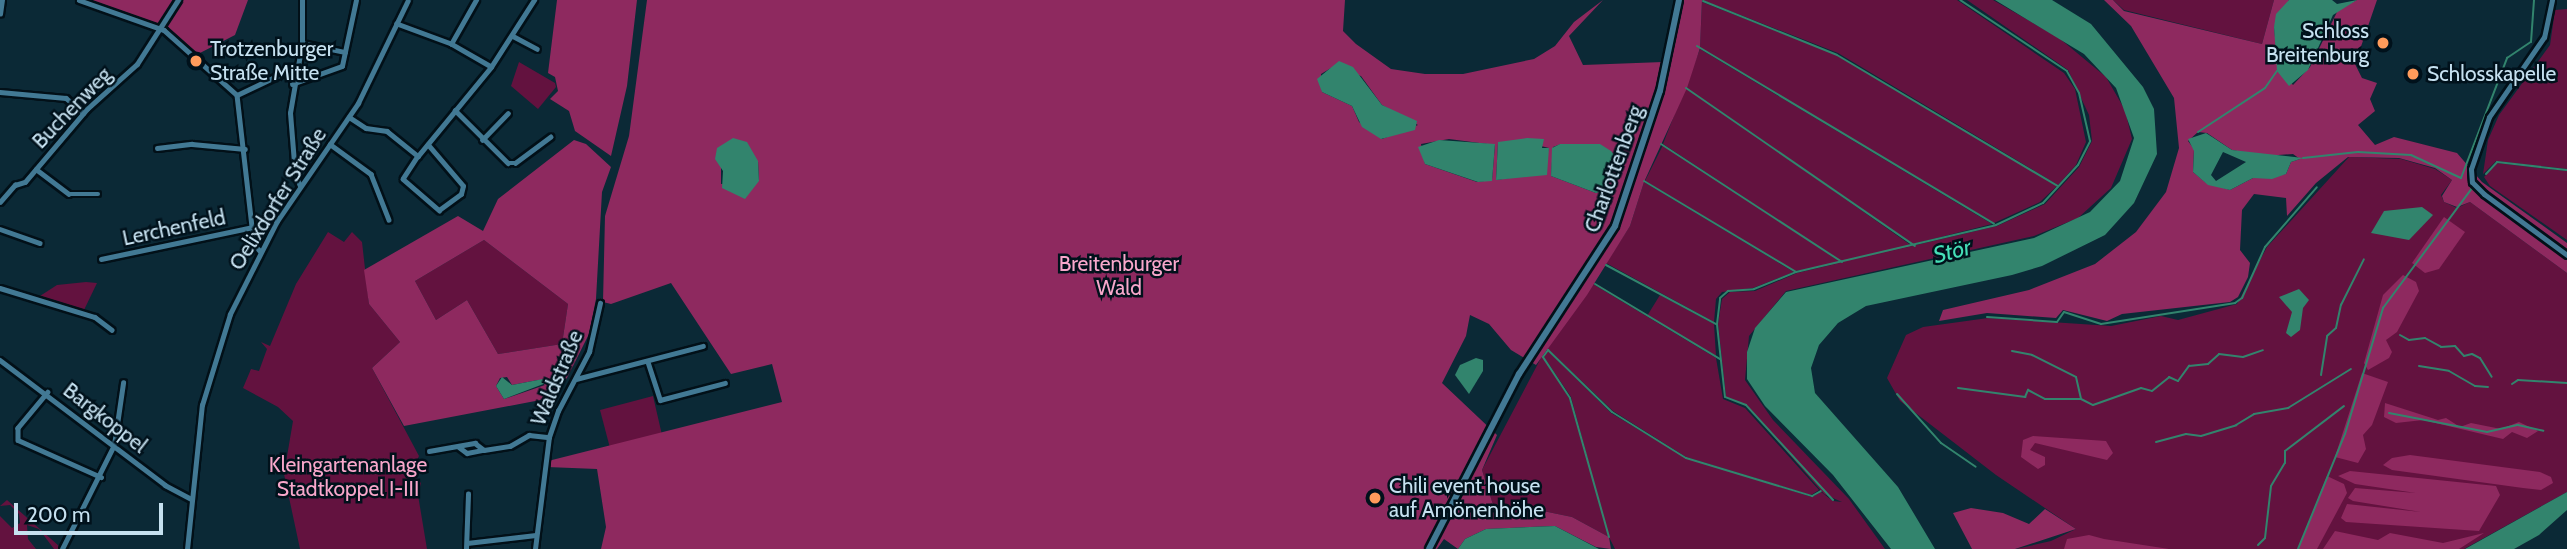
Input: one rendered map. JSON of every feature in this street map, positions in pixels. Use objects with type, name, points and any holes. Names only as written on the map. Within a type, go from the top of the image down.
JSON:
[{"type":"main road","name":"Charlottenberg","points":[[1429,549],[1526,363],[1619,218],[1660,91],[1679,0]]},
{"type":"street","points":[[79,0],[159,28],[237,95],[253,228],[260,251]]},
{"type":"street","name":"Buchenweg","points":[[0,202],[36,169],[83,113],[137,65],[178,0]]},
{"type":"street","points":[[300,186],[295,175],[290,120],[292,85],[302,43],[302,0]]},
{"type":"street","points":[[292,85],[339,68],[356,0]]},
{"type":"street","name":"Oelixdorfer Straße","points":[[187,549],[191,499],[209,374],[234,305],[260,251],[300,186],[349,117],[408,0]]},
{"type":"street","points":[[451,44],[476,0]]},
{"type":"street","points":[[428,145],[463,186],[461,194],[439,210],[403,179],[418,156],[491,67],[534,0]]},
{"type":"street","points":[[2552,0],[2544,37],[2488,117],[2473,161],[2472,182],[2567,255]]},
{"type":"street","points":[[0,13],[3,2]]},
{"type":"street","points":[[397,24],[451,44],[491,67]]},
{"type":"street","points":[[513,36],[537,49]]},
{"type":"street","points":[[302,43],[345,52]]},
{"type":"street","points":[[237,95],[296,66]]},
{"type":"street","points":[[0,92],[66,98],[83,113]]},
{"type":"street","points":[[455,110],[501,160],[512,164],[550,137]]},
{"type":"street","points":[[482,139],[508,113]]},
{"type":"street","points":[[349,117],[366,128],[387,131],[418,156]]},
{"type":"street","points":[[157,148],[192,144],[245,149]]},
{"type":"street","points":[[330,144],[371,174],[389,220]]},
{"type":"street","points":[[36,169],[69,194],[98,194]]},
{"type":"street","name":"Lerchenfeld","points":[[101,260],[253,228]]},
{"type":"street","points":[[0,229],[40,243]]},
{"type":"street","points":[[0,288],[95,317],[112,330]]},
{"type":"street","name":"Waldstraße","points":[[535,549],[549,437],[558,411],[576,379],[592,341],[600,303]]},
{"type":"street","points":[[576,379],[703,346]]},
{"type":"street","name":"Bargkoppel","points":[[0,360],[48,392],[171,489],[191,499]]},
{"type":"street","points":[[648,362],[659,400],[725,383]]},
{"type":"street","points":[[62,549],[101,477],[114,445],[123,383]]},
{"type":"street","points":[[48,392],[18,428],[18,440],[101,477]]},
{"type":"street","points":[[429,452],[475,443],[484,450],[510,446],[529,435],[549,437]]},
{"type":"street","points":[[468,494],[467,546],[536,535]]},
{"type":"green space","points":[[87,0],[248,0],[235,35],[198,54],[165,29]]},
{"type":"green space","points":[[557,0],[637,0],[627,86],[611,156],[575,131],[569,111],[550,99],[558,91],[555,77],[548,73]]},
{"type":"green space","name":"Breitenburger Wald","points":[[647,0],[1345,0],[1343,31],[1356,44],[1391,69],[1425,74],[1463,74],[1534,59],[1555,46],[1574,22],[1603,0],[1569,36],[1583,65],[1663,62],[1675,0],[1702,0],[1700,48],[1687,88],[1644,182],[1630,226],[1587,295],[1536,365],[1511,350],[1489,324],[1470,315],[1466,336],[1442,383],[1497,435],[1482,470],[1496,514],[1543,511],[1572,517],[1609,537],[1611,549],[1596,547],[1555,526],[1486,529],[1465,539],[1458,549],[1444,539],[1437,549],[601,549],[606,527],[597,469],[547,467],[548,461],[782,402],[772,364],[731,374],[671,283],[611,304],[603,302],[605,216],[629,136]],"holes":[[[1331,68],[1361,76],[1382,105],[1418,125],[1382,139],[1359,122],[1352,106],[1322,92],[1321,74]],[[1449,139],[1495,145],[1492,180],[1477,182],[1425,164],[1421,144]],[[1521,141],[1549,148],[1542,173],[1496,180],[1498,143]],[[1561,144],[1591,144],[1614,168],[1606,188],[1596,193],[1551,176],[1553,147]],[[758,161],[759,181],[721,184],[721,166]]]},
{"type":"green space","points":[[1702,0],[1957,0],[2064,73],[2075,89],[2086,142],[2076,165],[2058,185],[1838,53]]},
{"type":"green space","points":[[1967,0],[1993,0],[2059,38],[2106,77],[2125,110],[2132,139],[2111,188],[2078,218],[2034,236],[1786,291],[1749,336],[1745,380],[1773,420],[1849,499],[1885,549],[1615,549],[1609,537],[1572,517],[1543,511],[1496,514],[1482,470],[1542,356],[1569,398],[1591,471],[1571,397],[1544,357],[1548,351],[1611,413],[1686,458],[1812,497],[1821,492],[1833,501],[1842,502],[1824,494],[1746,405],[1726,397],[1718,324],[1722,299],[1730,292],[1755,291],[1797,273],[1997,226],[2045,204],[2079,167],[2092,141],[2089,115],[2068,70]]},
{"type":"green space","points":[[2104,0],[2113,0],[2124,11],[2262,44],[2274,0],[2289,0],[2274,27],[2278,68],[2293,85],[2310,67],[2338,10],[2357,0],[2377,0],[2355,64],[2362,78],[2377,83],[2370,99],[2375,111],[2358,125],[2375,145],[2394,137],[2457,153],[2482,182],[2567,243],[2567,273],[2470,202],[2457,207],[2444,202],[2442,196],[2452,180],[2435,168],[2399,158],[2348,157],[2316,183],[2287,216],[2286,198],[2254,194],[2242,210],[2240,250],[2250,263],[2248,277],[2238,297],[2230,302],[2122,314],[2107,321],[2063,310],[2056,318],[1987,313],[1939,321],[1943,310],[2029,290],[2095,264],[2136,232],[2166,192],[2179,148],[2174,98],[2131,26]],"holes":[[[2198,132],[2207,133],[2232,150],[2265,156],[2293,154],[2300,159],[2291,162],[2286,174],[2253,178],[2230,190],[2205,182],[2193,172],[2194,149],[2188,141]]]},
{"type":"green space","points":[[2113,0],[2274,0],[2262,44],[2124,10]]},
{"type":"green space","points":[[1702,2],[1837,55],[2057,186],[2040,202],[1994,223],[1700,48]]},
{"type":"green space","points":[[2567,9],[2567,169],[2496,161],[2483,174],[2488,140],[2499,115],[2550,45],[2555,10]]},
{"type":"green space","points":[[1700,49],[1992,224],[1913,244],[1693,92],[1912,246],[1844,263],[1663,144]]},
{"type":"green space","points":[[519,62],[555,83],[556,87],[538,109],[511,86]]},
{"type":"green space","points":[[574,140],[586,144],[611,167],[602,192],[596,299],[589,334],[556,397],[404,426],[372,368],[400,342],[369,304],[364,270],[458,216],[483,231],[498,199]],"holes":[[[484,240],[568,304],[562,344],[498,354],[467,300],[436,320],[415,281]],[[507,377],[512,385],[538,380],[545,385],[504,399],[496,386],[500,378]]]},
{"type":"green space","points":[[1663,145],[1842,263],[1795,271],[1645,181]]},
{"type":"green space","points":[[2349,157],[2401,159],[2435,169],[2452,180],[2441,195],[2444,202],[2457,208],[2470,202],[2567,273],[2567,492],[2464,549],[2016,549],[2051,541],[2076,529],[1996,475],[1900,401],[1887,378],[1906,335],[1923,327],[1988,318],[2111,326],[2161,316],[2178,320],[2237,304],[2267,247]]},
{"type":"green space","points":[[2497,163],[2567,171],[2567,240],[2490,186],[2484,177]]},
{"type":"green space","points":[[1644,182],[1794,272],[1753,288],[1722,292],[1716,299],[1714,322],[1606,263],[1630,226]]},
{"type":"green space","points":[[2444,217],[2465,232],[2439,269],[2425,273],[2412,263]]},
{"type":"green space","name":"Kleingartenanlage Stadtkoppel I-III","points":[[328,232],[344,242],[352,232],[362,242],[369,304],[400,342],[372,368],[419,456],[411,473],[421,483],[418,495],[427,549],[300,549],[284,474],[293,421],[278,407],[243,388],[251,369],[259,371],[267,349],[261,342],[270,346],[296,284]]},
{"type":"green space","points":[[484,240],[568,304],[562,344],[498,354],[467,300],[436,320],[415,281]]},
{"type":"green space","points":[[2403,275],[2416,282],[2419,291],[2397,332],[2386,340],[2392,352],[2389,358],[2368,370],[2364,363],[2383,295]]},
{"type":"green space","points":[[97,283],[84,310],[40,296],[57,285]]},
{"type":"green space","points":[[1593,284],[1716,358],[1723,399],[1745,408],[1819,490],[1811,495],[1686,457],[1613,411],[1547,348]]},
{"type":"green space","points":[[1660,295],[1714,324],[1716,356],[1647,316]]},
{"type":"green space","points":[[2362,373],[2388,382],[2372,425],[2363,435],[2366,449],[2358,463],[2335,457]]},
{"type":"green space","points":[[653,396],[662,435],[610,448],[600,410]]},
{"type":"green space","points":[[2385,403],[2438,420],[2446,418],[2460,427],[2471,423],[2501,429],[2519,422],[2538,431],[2527,438],[2512,432],[2503,439],[2423,420],[2396,423],[2384,417]]},
{"type":"green space","points":[[2033,436],[2106,441],[2113,453],[2107,460],[2035,443],[2030,450],[2045,457],[2045,465],[2038,469],[2021,457],[2023,440]]},
{"type":"green space","points":[[2410,455],[2540,472],[2551,477],[2553,483],[2541,490],[2392,470],[2383,465],[2392,458]]},
{"type":"green space","points":[[2350,471],[2496,486],[2500,495],[2479,531],[2346,522],[2341,518],[2347,504],[2421,512],[2353,501],[2348,498],[2355,488],[2416,493],[2355,484],[2338,476]]},
{"type":"green space","points":[[2327,476],[2344,484],[2347,493],[2317,549],[2298,549]]},
{"type":"green space","points":[[7,500],[59,546],[60,549],[54,549],[39,529],[27,525],[28,539],[36,549],[0,549],[0,516],[12,528],[20,523],[19,514],[10,505],[0,506]]},
{"type":"green space","points":[[1971,508],[2003,513],[2029,524],[2045,509],[2076,529],[2015,549],[1972,549],[1953,513]]},
{"type":"green space","points":[[2335,531],[2378,540],[2390,533],[2443,543],[2484,533],[2459,549],[2323,549]]},
{"type":"green space","points":[[2089,535],[2169,549],[2064,549],[2067,539]]},
{"type":"shaded area","points":[[1995,0],[2052,0],[2091,24],[2143,87],[2154,109],[2157,154],[2134,203],[2105,235],[2042,266],[2012,275],[1866,306],[1838,323],[1819,345],[1811,368],[1815,393],[1898,487],[1935,549],[1891,549],[1833,475],[1765,406],[1747,379],[1747,352],[1755,328],[1786,292],[2034,238],[2090,212],[2120,181],[2134,138],[2116,88],[2084,54]]},
{"type":"shaded area","points":[[2289,0],[2332,0],[2337,4],[2357,0],[2333,15],[2308,70],[2289,86],[2277,71],[2274,27],[2276,14]]},
{"type":"shaded area","points":[[1339,61],[1353,67],[1382,105],[1417,121],[1415,130],[1381,139],[1362,127],[1352,106],[1322,92],[1317,79]]},
{"type":"shaded area","points":[[2206,133],[2232,150],[2303,158],[2291,162],[2286,174],[2272,179],[2253,178],[2230,190],[2208,185],[2193,172],[2194,151],[2188,139]],"holes":[[[2223,152],[2246,162],[2216,181],[2211,175]]]},
{"type":"shaded area","points":[[733,138],[747,142],[758,161],[759,181],[745,199],[722,188],[723,171],[715,159],[717,148]]},
{"type":"shaded area","points":[[1527,138],[1544,139],[1542,148],[1549,148],[1547,175],[1496,180],[1498,142]]},
{"type":"shaded area","points":[[1439,140],[1495,144],[1492,181],[1478,182],[1425,164],[1418,147]]},
{"type":"shaded area","points":[[1560,144],[1600,144],[1611,151],[1617,158],[1603,191],[1596,193],[1551,176],[1552,148]]},
{"type":"shaded area","points":[[2422,207],[2433,215],[2409,240],[2371,233],[2384,211]]},
{"type":"shaded area","points":[[2299,289],[2309,300],[2303,308],[2300,330],[2291,337],[2286,333],[2292,312],[2279,297]]},
{"type":"shaded area","points":[[1476,358],[1483,360],[1483,371],[1469,394],[1455,375],[1460,365]]},
{"type":"shaded area","points":[[502,377],[512,385],[543,379],[546,383],[504,399],[496,386]]},
{"type":"shaded area","points":[[2567,492],[2567,510],[2539,535],[2514,549],[2465,549]]},
{"type":"shaded area","points":[[1555,526],[1599,549],[1458,549],[1465,539],[1486,529]]},
{"type":"waterway","name":"Stör","points":[[1833,500],[1746,405],[1725,397],[1717,324],[1720,298],[1728,291],[1754,289],[1796,272],[1996,225],[2043,203],[2078,165],[2090,141],[2079,93],[2067,71],[1960,0]]},
{"type":"waterway","points":[[2303,158],[2358,152],[2411,155],[2461,178],[2507,58],[2531,42],[2534,0]]},
{"type":"waterway","points":[[1703,1],[1837,55],[2058,186]]},
{"type":"waterway","points":[[1697,46],[1994,224]]},
{"type":"waterway","points":[[2198,132],[2265,88],[2277,71]]},
{"type":"waterway","points":[[1686,88],[1915,246]]},
{"type":"waterway","points":[[1661,144],[1842,262]]},
{"type":"waterway","points":[[2486,174],[2497,162],[2567,170]]},
{"type":"waterway","points":[[1644,181],[1796,272]]},
{"type":"waterway","points":[[1987,317],[2057,322],[2064,312],[2101,324],[2235,303],[2242,298],[2265,247],[2317,187]]},
{"type":"waterway","points":[[2298,549],[2345,434],[2383,308],[2472,188]]},
{"type":"waterway","points":[[2321,375],[2327,336],[2336,328],[2341,305],[2364,259]]},
{"type":"waterway","points":[[1606,265],[1716,324]]},
{"type":"waterway","points":[[1595,284],[1720,359]]},
{"type":"waterway","points":[[2400,335],[2409,340],[2425,338],[2441,347],[2455,346],[2464,356],[2472,354],[2480,358],[2492,377]]},
{"type":"waterway","points":[[1609,537],[1570,398],[1543,357],[1548,350],[1612,412],[1686,458],[1812,496],[1821,491]]},
{"type":"waterway","points":[[1958,388],[2025,397],[2028,390],[2045,399],[2081,399],[2093,405],[2141,388],[2152,391],[2169,377],[2178,381],[2189,366],[2208,364],[2219,354],[2243,357],[2263,350]]},
{"type":"waterway","points":[[2012,351],[2032,355],[2076,377],[2081,398]]},
{"type":"waterway","points":[[2419,366],[2449,371],[2475,386],[2488,387]]},
{"type":"waterway","points":[[2156,442],[2186,434],[2201,436],[2236,425],[2254,414],[2288,408],[2351,369]]},
{"type":"waterway","points":[[2512,384],[2518,380],[2567,383]]},
{"type":"waterway","points":[[1897,394],[1941,443],[1976,467]]},
{"type":"waterway","points":[[2258,545],[2265,538],[2271,486],[2285,463],[2285,451],[2344,406]]},
{"type":"waterway","points":[[2389,413],[2487,432],[2518,425],[2543,431]]},
{"type":"place","name":"Schloss Breitenburg","points":[[2383,43]]},
{"type":"place","name":"Trotzenburger Straße Mitte","points":[[196,61]]},
{"type":"place","name":"Schlosskapelle","points":[[2413,74]]},
{"type":"place","name":"Chili event house auf Amönenhöhe","points":[[1375,498]]}]
